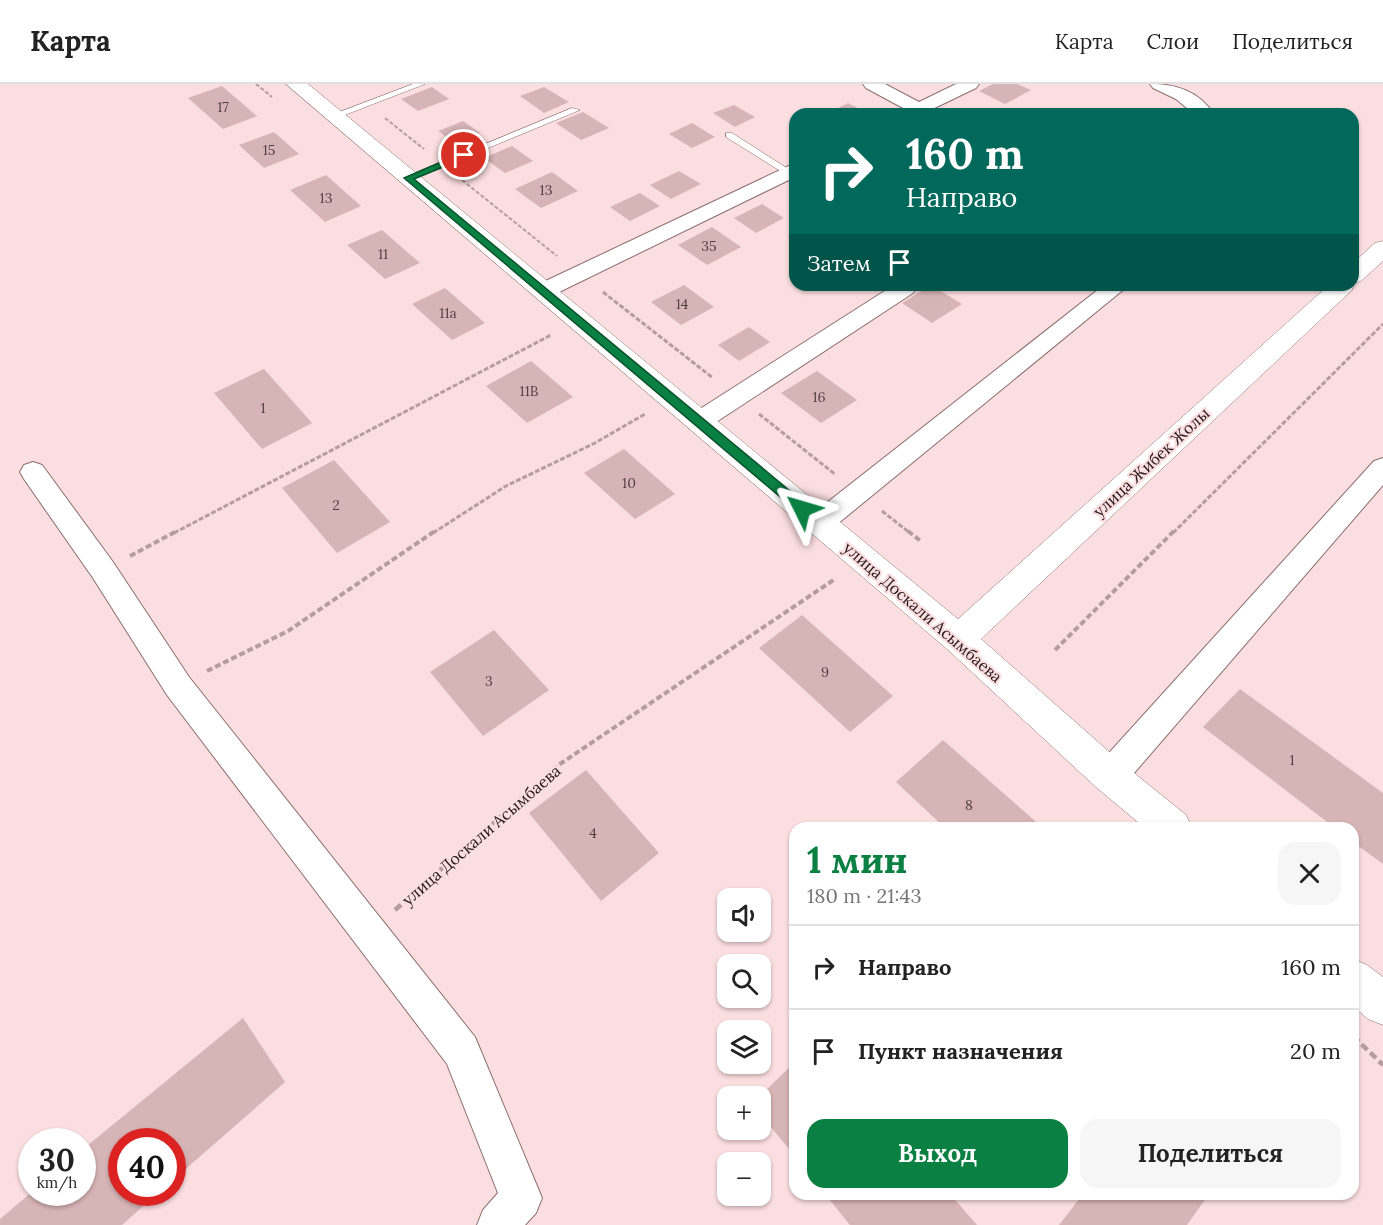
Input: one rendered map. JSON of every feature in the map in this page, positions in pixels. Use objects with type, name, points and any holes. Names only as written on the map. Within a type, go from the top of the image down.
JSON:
[{"type":"street","name":"улица Доскали Асымбаева","points":[[296,84],[959,639],[1110,776],[1166,822]]},
{"type":"street","points":[[872,84],[908,108]]},
{"type":"street","points":[[919,108],[970,84]]},
{"type":"street","points":[[1159,84],[1182,95],[1198,108]]},
{"type":"street","points":[[543,291],[789,171]]},
{"type":"street","points":[[1359,270],[1383,248]]},
{"type":"street","points":[[699,422],[900,291]]},
{"type":"street","points":[[820,523],[1110,291]]},
{"type":"street","name":"улица Жибек Жолы","points":[[959,639],[1336,291]]},
{"type":"street","points":[[1110,776],[1383,468]]},
{"type":"street","points":[[33,472],[103,570],[178,686],[461,1051],[521,1198],[498,1225]]},
{"type":"street","points":[[1359,984],[1383,1004]]},
{"type":"lane","points":[[334,116],[421,84]]},
{"type":"lane","points":[[408,178],[575,110]]},
{"type":"lane","points":[[729,135],[789,168]]},
{"type":"path","points":[[367,104],[922,542]]},
{"type":"path","points":[[103,570],[578,321]]},
{"type":"path","points":[[1055,650],[1383,324]]},
{"type":"path","points":[[178,686],[288,631],[401,553],[506,486],[595,443],[671,399]]},
{"type":"path","name":"улица Доскали Асымбаева","points":[[369,933],[560,765],[835,579]]},
{"type":"path","points":[[1359,1042],[1383,1065]]},
{"type":"building","points":[[993,84],[1017,84],[1031,90],[1005,104],[979,91]]},
{"type":"building","points":[[222,86],[257,116],[223,129],[188,98]]},
{"type":"building","points":[[432,87],[449,99],[418,111],[401,99]]},
{"type":"building","points":[[544,87],[569,102],[544,113],[520,96]]},
{"type":"building","points":[[848,103],[858,108],[838,108]]},
{"type":"building","points":[[734,105],[755,117],[735,127],[713,113]]},
{"type":"building","points":[[583,112],[609,128],[581,140],[556,123]]},
{"type":"building","points":[[463,121],[480,133],[455,143],[438,131]]},
{"type":"building","points":[[692,123],[715,137],[692,148],[669,134]]},
{"type":"building","points":[[274,132],[299,154],[264,168],[239,145]]},
{"type":"building","points":[[512,146],[533,161],[505,173],[484,158]]},
{"type":"building","points":[[679,171],[701,184],[671,199],[650,185]]},
{"type":"building","points":[[552,172],[578,191],[541,208],[515,189]]},
{"type":"building","points":[[326,175],[361,206],[325,222],[290,190]]},
{"type":"building","points":[[640,193],[660,206],[630,221],[610,207]]},
{"type":"building","points":[[762,204],[784,218],[756,233],[734,218]]},
{"type":"building","points":[[712,227],[741,247],[707,265],[678,245]]},
{"type":"building","points":[[382,230],[420,263],[385,279],[347,245]]},
{"type":"building","points":[[684,285],[714,307],[681,325],[651,302]]},
{"type":"building","points":[[445,288],[485,323],[452,340],[412,304]]},
{"type":"building","points":[[921,291],[941,291],[962,304],[932,323],[902,303]]},
{"type":"building","points":[[749,327],[770,342],[739,361],[718,345]]},
{"type":"building","points":[[531,361],[573,397],[527,423],[486,386]]},
{"type":"building","points":[[264,369],[312,423],[262,449],[214,393]]},
{"type":"building","points":[[817,371],[857,400],[821,423],[781,393]]},
{"type":"building","points":[[624,449],[675,494],[635,519],[584,473]]},
{"type":"building","points":[[334,460],[390,522],[337,553],[282,488]]},
{"type":"building","points":[[802,615],[893,696],[850,732],[759,648]]},
{"type":"building","points":[[494,630],[549,690],[483,736],[430,672]]},
{"type":"building","points":[[1240,689],[1383,793],[1383,864],[1359,846],[1359,822],[1327,822],[1203,727]]},
{"type":"building","points":[[943,740],[1036,822],[939,822],[896,782]]},
{"type":"building","points":[[586,770],[659,853],[601,901],[529,813]]},
{"type":"building","points":[[243,1018],[285,1082],[186,1169],[186,1128],[109,1128]]},
{"type":"building","points":[[789,1068],[789,1149],[771,1127],[770,1086]]},
{"type":"building","points":[[108,1129],[108,1206],[143,1206],[122,1225],[0,1225],[0,1219],[18,1204],[18,1206],[96,1206],[96,1139]]},
{"type":"building","points":[[830,1200],[955,1200],[977,1225],[850,1225]]},
{"type":"building","points":[[1078,1200],[1205,1200],[1187,1225],[1059,1225]]},
{"type":"route","points":[[464,155],[408,178],[802,509]]}]
